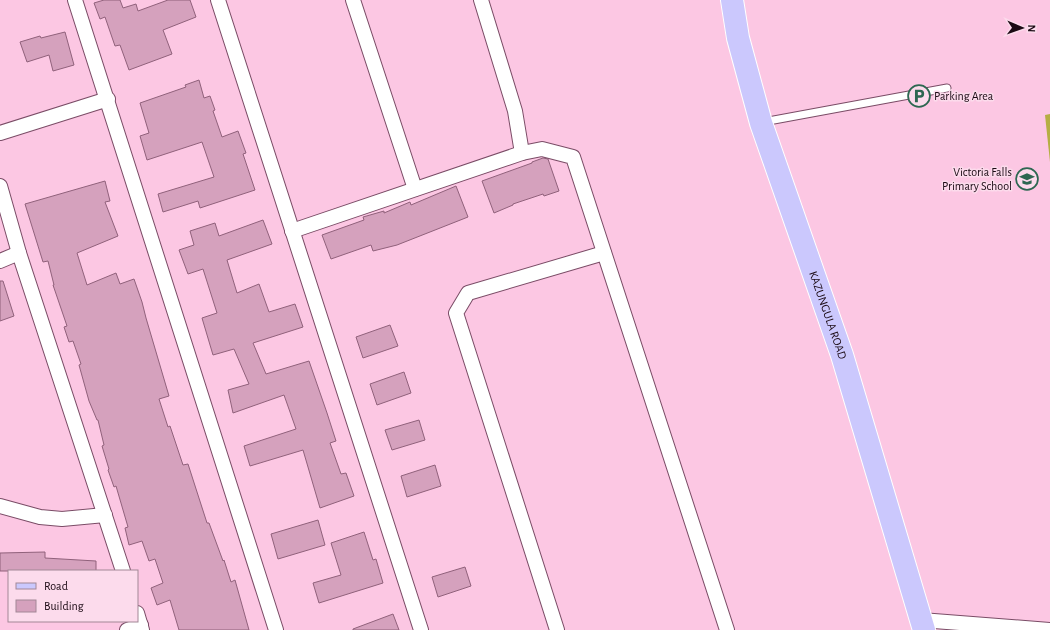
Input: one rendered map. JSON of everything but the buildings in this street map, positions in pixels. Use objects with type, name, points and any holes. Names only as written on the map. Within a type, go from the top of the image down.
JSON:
[{"type":"main road","name":"KAZUNGULA ROAD","points":[[732,0],[738,38],[761,123],[842,355],[923,625]]},
{"type":"street","points":[[75,0],[276,630]]},
{"type":"street","points":[[218,0],[421,630]]},
{"type":"street","points":[[353,0],[415,189]]},
{"type":"street","points":[[480,0],[515,111],[522,153]]},
{"type":"street","points":[[0,133],[108,100]]},
{"type":"street","points":[[292,231],[522,153],[542,149],[573,157],[727,630]]},
{"type":"street","points":[[0,186],[19,253],[123,570]]},
{"type":"street","points":[[0,260],[19,253]]},
{"type":"street","points":[[557,630],[456,313],[468,293],[604,253]]},
{"type":"street","points":[[0,506],[40,517],[62,519],[105,515]]},
{"type":"street","points":[[127,630],[140,623]]},
{"type":"street","points":[[923,625],[1050,630]]},
{"type":"lane","points":[[761,123],[947,88]]},
{"type":"shaded area","points":[[1050,114],[1050,162],[1045,115]]},
{"type":"place","name":"Parking Area","points":[[919,96]]},
{"type":"place","name":"Victoria Falls Primary School","points":[[1027,179]]}]
